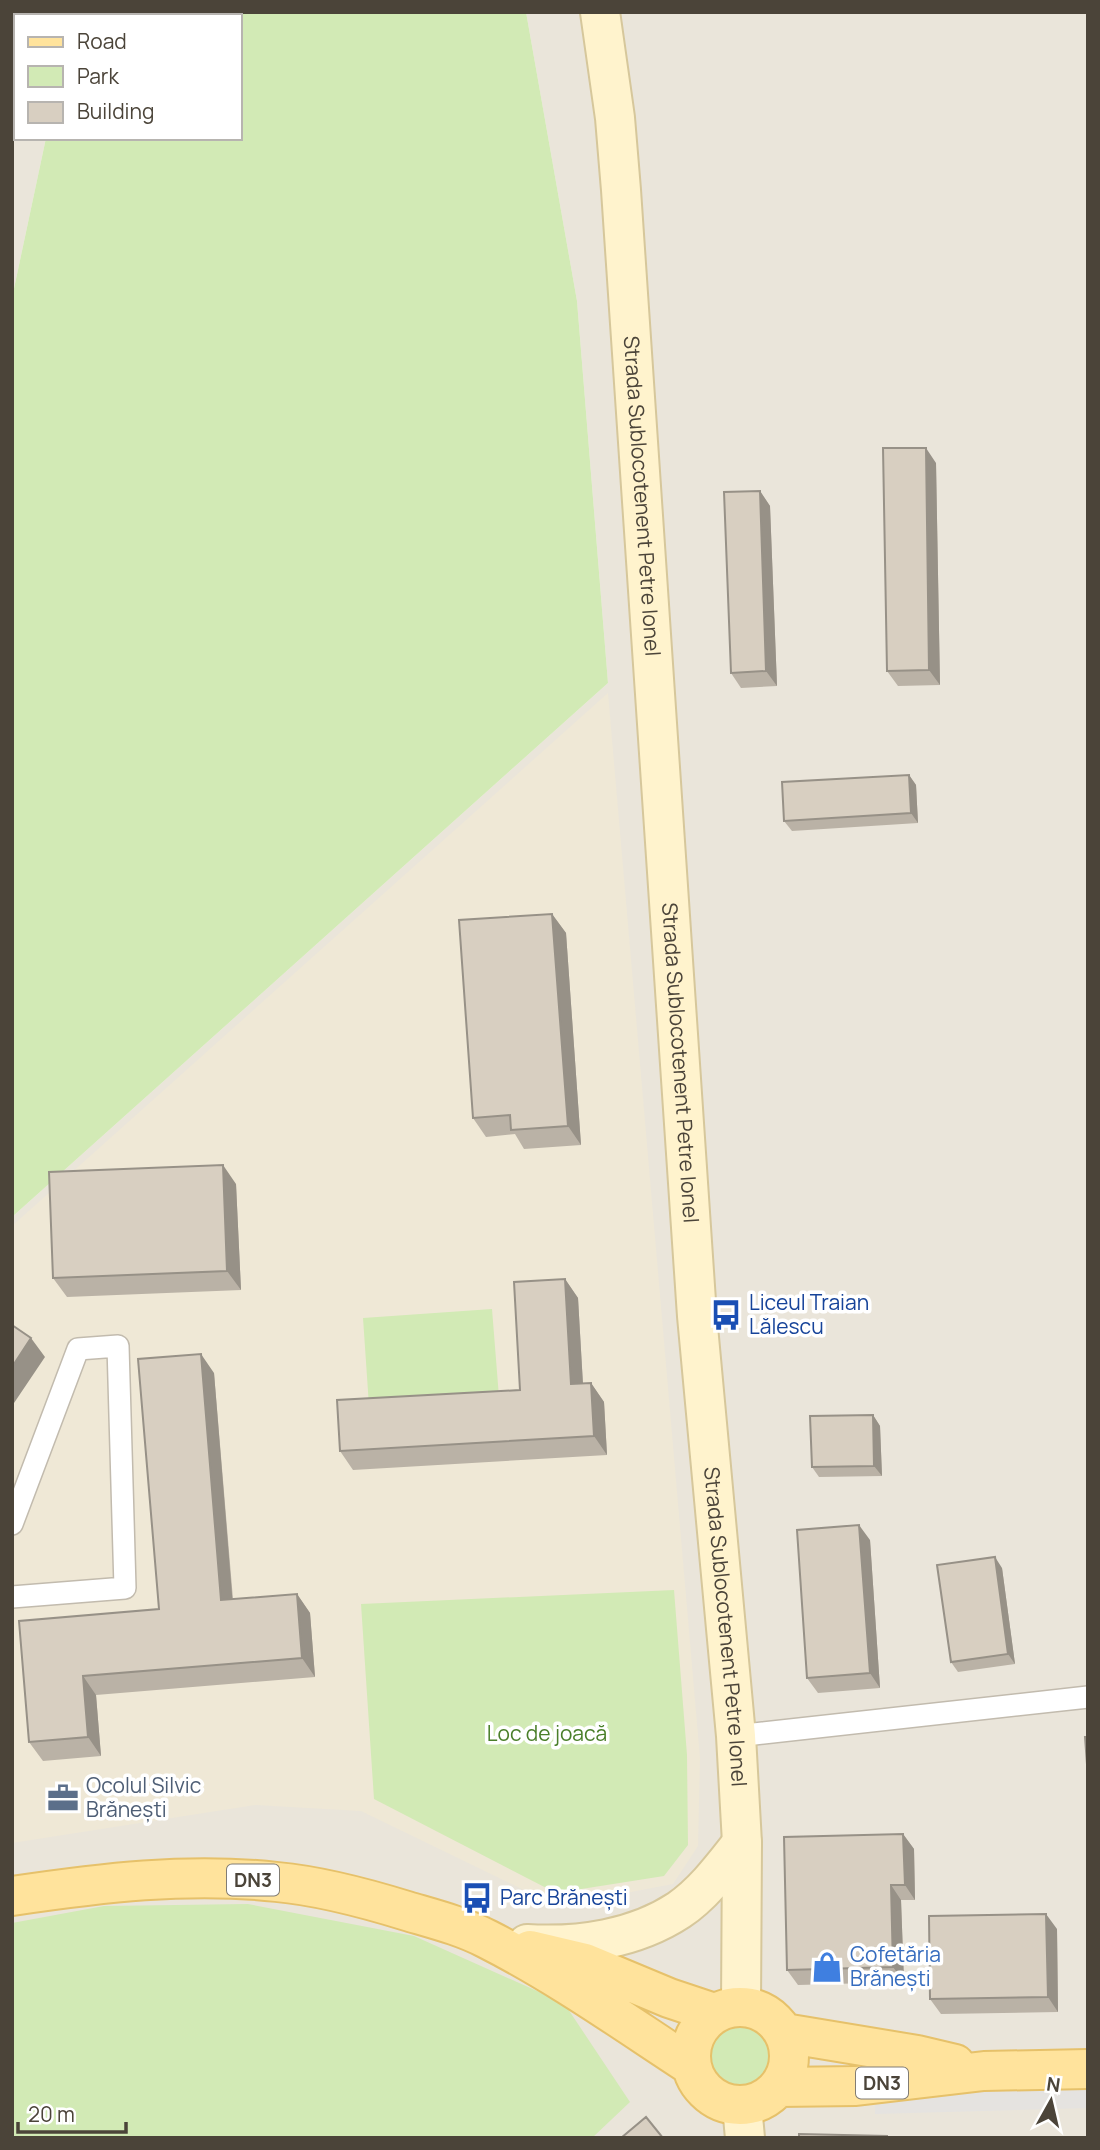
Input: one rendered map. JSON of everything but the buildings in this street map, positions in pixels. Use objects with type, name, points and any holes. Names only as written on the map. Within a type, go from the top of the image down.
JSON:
[{"type":"main road","name":"Strada Sublocotenent Petre Ionel","points":[[600,12],[615,118],[696,1302],[736,1736],[742,1843],[728,2010]]},
{"type":"main road","points":[[487,1939],[530,1944],[571,1944],[611,1938],[649,1925],[680,1909],[705,1887],[742,1843]]},
{"type":"main road","name":"DN3","points":[[12,1896],[141,1880],[210,1878],[278,1882],[342,1892],[467,1930],[487,1939],[571,1988],[691,2065]]},
{"type":"main road","name":"DN3","points":[[487,1939],[585,1963],[669,1998],[728,2010]]},
{"type":"main road","points":[[728,2010],[758,2010],[773,2019],[784,2033],[789,2046],[786,2075],[779,2087],[756,2104],[743,2122],[728,2104],[703,2090],[695,2078],[690,2050],[694,2035],[702,2023],[728,2010]]},
{"type":"main road","name":"DN3","points":[[784,2033],[917,2055],[984,2071]]},
{"type":"main road","name":"DN3","points":[[779,2087],[865,2085],[984,2071],[1088,2069]]},
{"type":"lane","points":[[12,1524],[78,1349],[118,1346],[125,1588],[12,1597]]},
{"type":"lane","points":[[736,1736],[1088,1697]]},
{"type":"shaded area","points":[[12,12],[73,12],[14,14],[14,140],[46,140],[12,298]]},
{"type":"shaded area","points":[[526,12],[1088,12],[1088,2138],[12,2138],[12,1217],[608,683],[577,301]]},
{"type":"shaded area","points":[[608,693],[700,1758],[698,1846],[673,1884],[557,1906],[361,1811],[255,1805],[12,1843],[12,1226]]},
{"type":"shaded area","points":[[1088,2069],[1088,2108],[875,2114],[875,2084]]},
{"type":"green space","points":[[526,12],[577,301],[608,683],[12,1217],[12,298],[46,140],[242,140],[242,14],[73,14]]},
{"type":"green space","points":[[492,1309],[499,1397],[369,1406],[363,1318]]},
{"type":"green space","name":"Loc de joacă","points":[[674,1590],[687,1755],[688,1845],[664,1876],[556,1893],[374,1799],[361,1604]]},
{"type":"green space","points":[[248,1904],[414,1936],[564,2003],[630,2102],[592,2138],[12,2138],[12,1923],[104,1906]]},
{"type":"green space","points":[[740,2021],[765,2031],[775,2056],[765,2081],[740,2091],[715,2081],[705,2056],[715,2031]]},
{"type":"place","name":"Liceul Traian Lălescu","points":[[726,1315]]},
{"type":"place","name":"Ocolul Silvic Brănești","points":[[63,1798]]},
{"type":"place","name":"Parc Brănești","points":[[477,1898]]},
{"type":"place","name":"Cofetăria Brănești","points":[[827,1967]]}]
